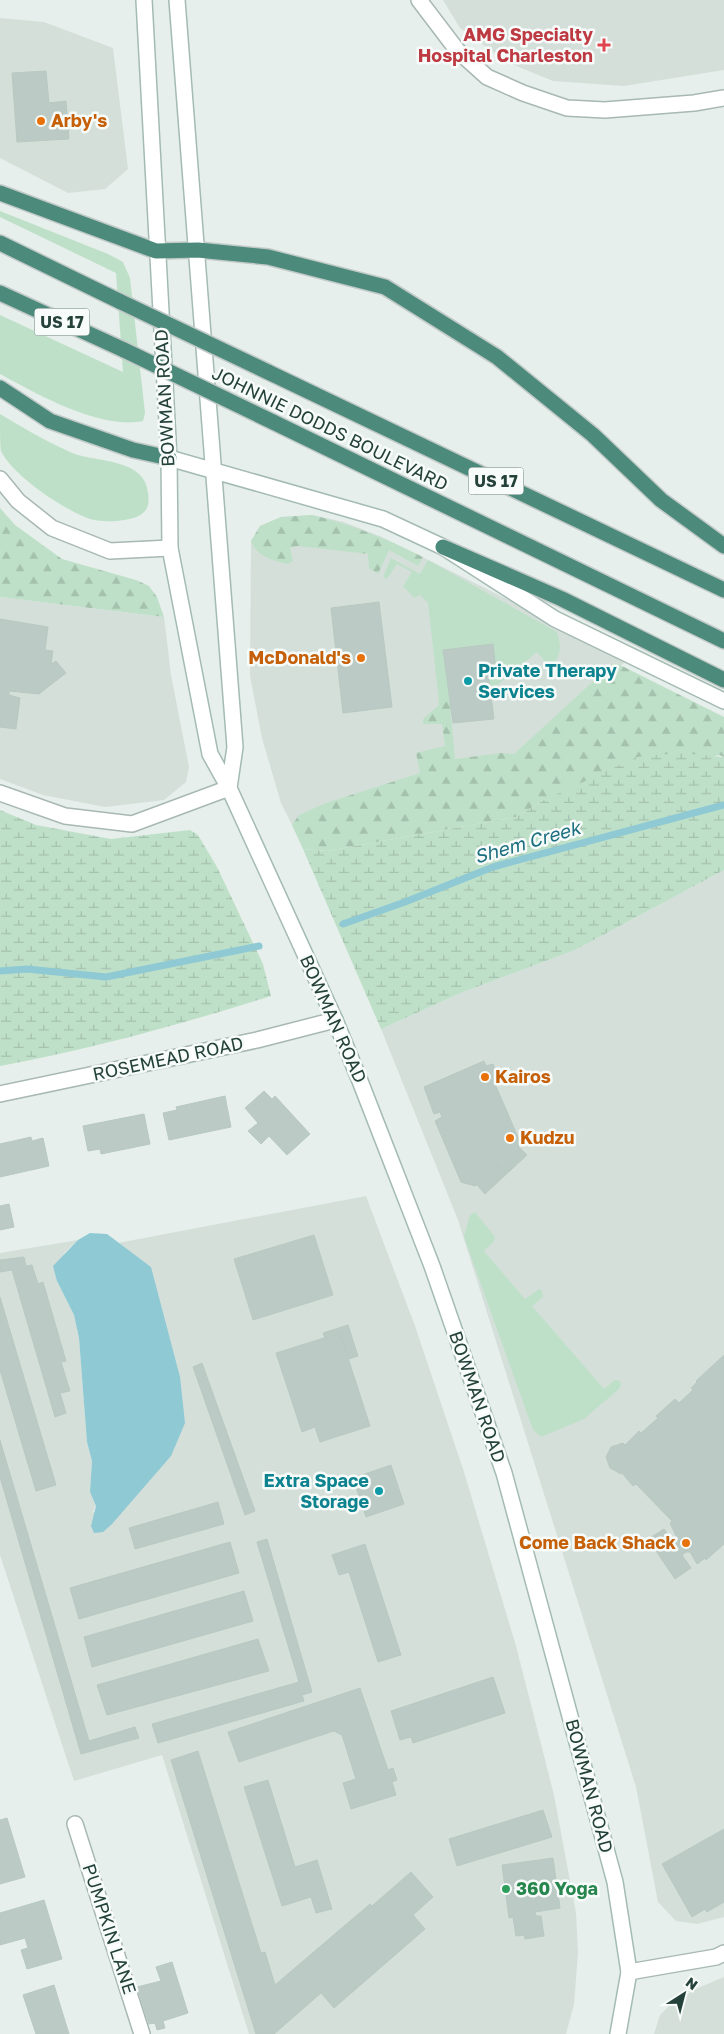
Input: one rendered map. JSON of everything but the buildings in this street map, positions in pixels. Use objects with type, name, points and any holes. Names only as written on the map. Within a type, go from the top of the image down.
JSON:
[{"type":"highway","points":[[0,193],[156,251],[198,250],[268,257],[385,287],[498,357],[594,435],[661,500],[724,546]]},
{"type":"highway","name":"JOHNNIE DODDS BOULEVARD","points":[[0,243],[724,590]]},
{"type":"highway","name":"JOHNNIE DODDS BOULEVARD","points":[[0,293],[124,350],[724,641]]},
{"type":"highway","points":[[0,388],[50,421],[133,450],[169,458]]},
{"type":"highway","points":[[443,547],[562,599],[724,680]]},
{"type":"main road","name":"BOWMAN ROAD","points":[[144,0],[156,251],[169,458],[170,548],[210,754],[229,788],[335,1020],[428,1257],[504,1473],[615,1882],[629,1972],[618,2034]]},
{"type":"main road","points":[[0,793],[65,816],[132,824],[229,788],[235,747],[198,250],[177,0]]},
{"type":"main road","points":[[419,0],[457,50],[487,77],[523,93],[566,108],[605,110],[694,103],[724,98]]},
{"type":"main road","points":[[169,458],[383,519],[443,547],[556,619],[724,702]]},
{"type":"main road","points":[[0,479],[18,501],[52,528],[110,551],[170,548]]},
{"type":"main road","name":"ROSEMEAD ROAD","points":[[0,1094],[258,1040],[335,1020]]},
{"type":"main road","name":"PUMPKIN LANE","points":[[75,1824],[142,2034]]},
{"type":"main road","points":[[629,1972],[716,1957],[724,1953]]},
{"type":"shaded area","name":"AMG Specialty Hospital Charleston","points":[[443,0],[724,0],[724,70],[624,86],[553,81],[507,62],[460,28]]},
{"type":"shaded area","points":[[0,18],[44,22],[113,48],[128,169],[105,189],[68,193],[0,158]]},
{"type":"shaded area","points":[[312,515],[344,522],[382,537],[628,659],[520,761],[450,774],[292,825],[281,803],[262,738],[250,676],[251,541],[260,526],[281,517]]},
{"type":"shaded area","points":[[0,597],[164,617],[171,675],[189,767],[186,782],[164,800],[105,807],[43,795],[0,779]]},
{"type":"shaded area","points":[[724,870],[724,1917],[697,1924],[676,1921],[658,1902],[636,1787],[458,1220],[381,1029],[463,992],[575,950]]},
{"type":"shaded area","points":[[366,1196],[415,1326],[464,1472],[516,1646],[554,1795],[576,1913],[578,1953],[574,2004],[566,2034],[249,2034],[162,1755],[74,1781],[0,1555],[0,1253],[78,1240],[64,1253],[57,1281],[74,1315],[79,1338],[87,1442],[92,1461],[90,1492],[96,1506],[92,1513],[142,1488],[171,1456],[151,1267],[118,1243]]},
{"type":"shaded area","points":[[724,1977],[724,2034],[654,2034],[660,2015],[671,2004],[698,1988]]},
{"type":"green space","points":[[0,211],[108,254],[123,262],[130,278],[145,413],[143,421],[108,420],[89,415],[50,400],[0,374],[0,315],[123,372],[116,273],[0,217]]},
{"type":"green space","points":[[0,414],[70,452],[117,463],[138,473],[145,481],[148,493],[146,509],[141,515],[132,518],[101,521],[87,518],[52,499],[27,481],[7,461],[1,451]]},
{"type":"green space","points":[[0,508],[15,525],[62,559],[136,580],[149,586],[157,597],[164,617],[0,597]]},
{"type":"green space","points":[[312,515],[369,533],[423,557],[418,566],[389,550],[378,574],[369,568],[368,554],[298,546],[290,548],[293,561],[288,564],[266,557],[253,546],[251,541],[260,526],[281,517]]},
{"type":"green space","points":[[391,558],[420,574],[428,560],[557,632],[560,651],[551,668],[537,652],[490,691],[488,671],[496,670],[493,644],[444,650],[449,692],[442,689],[438,693],[428,603],[420,595],[414,598],[403,586],[412,572],[397,564],[387,579],[383,577]]},
{"type":"green space","points":[[612,664],[618,664],[724,717],[724,757],[719,755],[544,800],[516,817],[327,851],[303,849],[292,825],[299,815],[326,803],[420,773],[416,753],[445,746],[442,724],[423,724],[423,719],[439,705],[438,693],[442,689],[449,692],[455,759],[501,753],[514,754]]},
{"type":"green space","points":[[679,753],[724,757],[724,870],[575,950],[463,992],[381,1029],[303,849],[327,851],[516,817],[544,800],[637,757]]},
{"type":"green space","points":[[0,810],[36,825],[111,839],[190,830],[198,835],[217,867],[263,964],[271,996],[137,1035],[69,1052],[0,1066]]},
{"type":"green space","points":[[475,1212],[495,1237],[494,1241],[484,1251],[525,1299],[539,1289],[542,1291],[543,1297],[532,1306],[604,1389],[615,1380],[620,1381],[619,1389],[584,1419],[543,1436],[540,1436],[533,1430],[464,1237],[470,1215]]},
{"type":"water","points":[[90,1233],[107,1234],[151,1267],[180,1377],[185,1423],[171,1456],[112,1524],[103,1532],[94,1533],[91,1526],[96,1506],[90,1492],[92,1461],[87,1442],[79,1338],[74,1315],[57,1281],[53,1266],[78,1240]]},
{"type":"waterway","name":"Shem Creek","points":[[343,924],[493,867],[724,805]]},
{"type":"waterway","name":"Shem Creek","points":[[0,971],[27,969],[106,977],[259,946]]},
{"type":"place","name":"AMG Specialty Hospital Charleston","points":[[604,45]]},
{"type":"place","name":"Arby's","points":[[41,121]]},
{"type":"place","name":"McDonald's","points":[[361,658]]},
{"type":"place","name":"Private Therapy Services","points":[[468,681]]},
{"type":"place","name":"Kairos","points":[[485,1077]]},
{"type":"place","name":"Kudzu","points":[[510,1138]]},
{"type":"place","name":"Extra Space Storage","points":[[379,1491]]},
{"type":"place","name":"Come Back Shack","points":[[686,1543]]},
{"type":"place","name":"360 Yoga","points":[[506,1889]]}]
